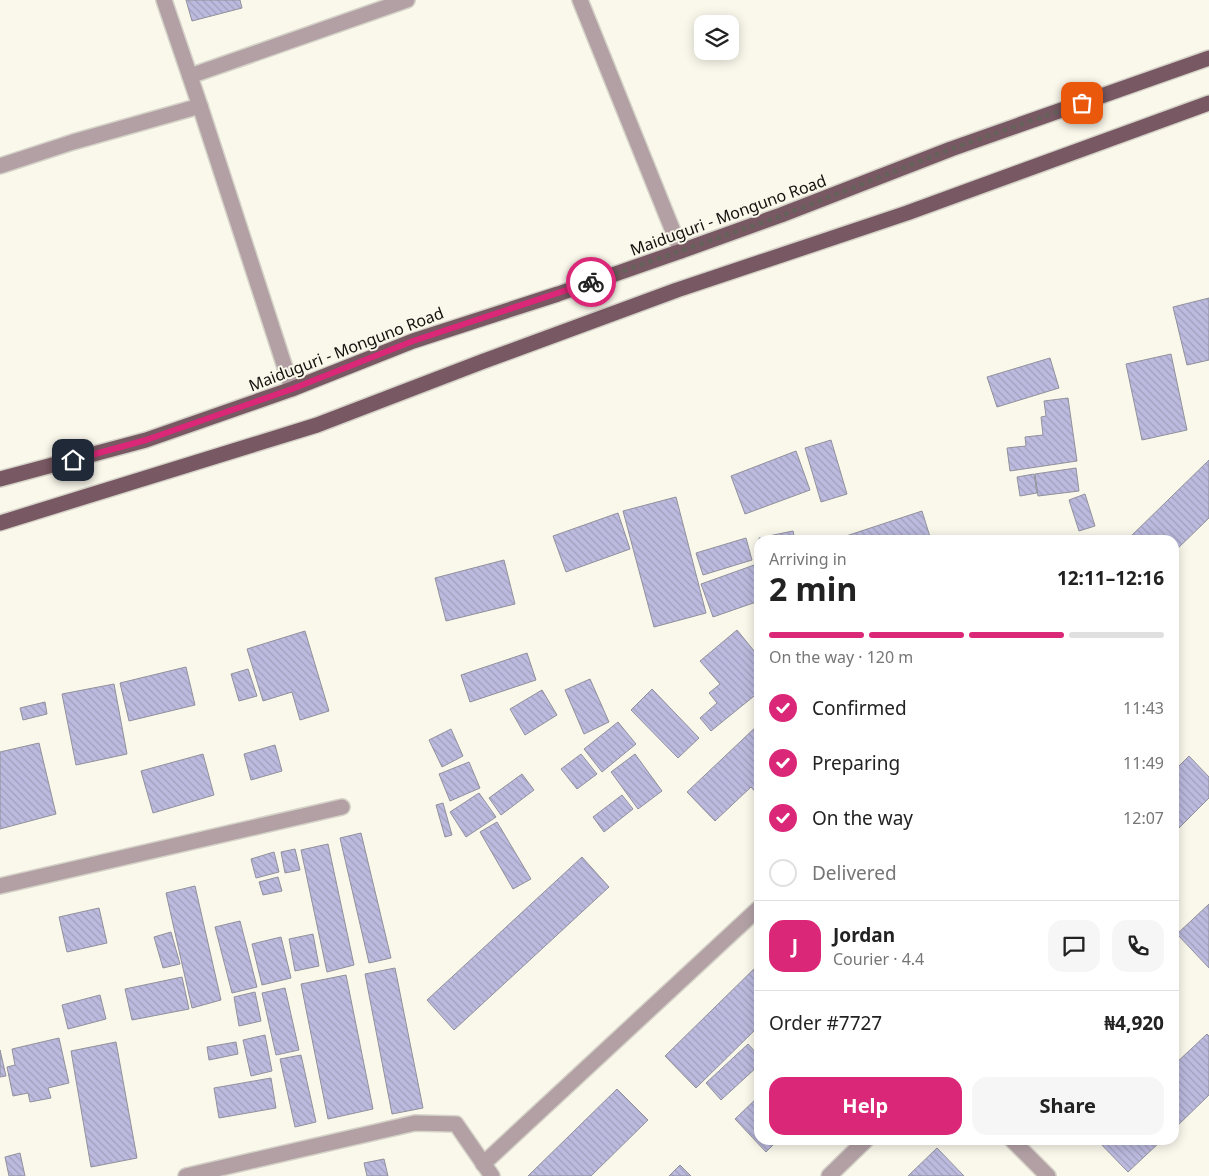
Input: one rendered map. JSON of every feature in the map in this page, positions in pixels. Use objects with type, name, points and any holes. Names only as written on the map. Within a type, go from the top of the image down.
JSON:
[{"type":"main road","name":"Maiduguri - Monguno Road","points":[[0,479],[146,440],[292,389],[413,341],[781,216],[951,149],[1209,58]]},
{"type":"main road","points":[[0,523],[317,425],[677,290],[907,213],[1209,103]]},
{"type":"street","points":[[164,0],[292,389]]},
{"type":"street","points":[[190,76],[406,0]]},
{"type":"street","points":[[580,0],[681,251]]},
{"type":"street","points":[[0,166],[72,142],[200,106]]},
{"type":"street","points":[[0,886],[342,807]]},
{"type":"street","points":[[186,1176],[415,1123],[456,1124],[487,1170],[754,913]]},
{"type":"street","points":[[829,1176],[861,1145]]},
{"type":"street","points":[[1017,1145],[1048,1176]]},
{"type":"building","points":[[186,0],[240,0],[242,8],[192,21]]},
{"type":"building","points":[[1209,298],[1209,360],[1187,365],[1173,307]]},
{"type":"building","points":[[1171,354],[1187,430],[1142,440],[1126,364]]},
{"type":"building","points":[[1050,358],[1059,388],[997,407],[987,377]]},
{"type":"building","points":[[1068,398],[1077,461],[1010,471],[1007,448],[1026,446],[1025,437],[1043,435],[1041,417],[1046,416],[1044,401]]},
{"type":"building","points":[[831,440],[847,494],[821,502],[805,448]]},
{"type":"building","points":[[796,451],[810,490],[745,514],[731,476]]},
{"type":"building","points":[[1209,460],[1209,518],[1179,547],[1179,535],[1132,535]]},
{"type":"building","points":[[1076,468],[1079,491],[1038,496],[1035,474]]},
{"type":"building","points":[[1034,474],[1037,493],[1020,496],[1017,477]]},
{"type":"building","points":[[1085,494],[1095,526],[1079,531],[1069,500]]},
{"type":"building","points":[[676,497],[706,613],[654,627],[623,511]]},
{"type":"building","points":[[922,511],[929,535],[849,535]]},
{"type":"building","points":[[618,513],[630,549],[566,572],[553,536]]},
{"type":"building","points":[[793,531],[794,535],[774,535]]},
{"type":"building","points":[[746,538],[752,560],[703,575],[696,553]]},
{"type":"building","points":[[504,560],[515,604],[446,621],[435,578]]},
{"type":"building","points":[[754,565],[754,603],[713,617],[701,584]]},
{"type":"building","points":[[737,630],[754,651],[754,696],[711,731],[700,718],[717,703],[709,693],[720,684],[700,661]]},
{"type":"building","points":[[305,631],[329,711],[300,720],[292,692],[263,701],[247,649]]},
{"type":"building","points":[[527,653],[536,680],[470,702],[461,675]]},
{"type":"building","points":[[186,667],[195,705],[129,721],[120,683]]},
{"type":"building","points":[[248,669],[257,696],[239,701],[231,674]]},
{"type":"building","points":[[590,679],[609,722],[584,734],[565,690]]},
{"type":"building","points":[[114,684],[127,754],[76,765],[62,694]]},
{"type":"building","points":[[652,689],[699,738],[678,758],[631,710]]},
{"type":"building","points":[[542,690],[557,715],[525,735],[510,709]]},
{"type":"building","points":[[45,702],[47,714],[23,720],[20,708]]},
{"type":"building","points":[[618,722],[636,744],[602,772],[584,749]]},
{"type":"building","points":[[451,729],[463,756],[442,767],[429,740]]},
{"type":"building","points":[[754,729],[754,790],[751,787],[715,821],[687,792]]},
{"type":"building","points":[[39,743],[56,814],[0,829],[0,752]]},
{"type":"building","points":[[275,745],[282,771],[251,780],[244,754]]},
{"type":"building","points":[[203,754],[214,795],[153,813],[141,771]]},
{"type":"building","points":[[581,754],[597,774],[577,789],[561,769]]},
{"type":"building","points":[[635,754],[662,791],[638,809],[611,772]]},
{"type":"building","points":[[1189,756],[1209,777],[1209,798],[1179,828],[1179,766]]},
{"type":"building","points":[[469,762],[480,788],[450,801],[439,774]]},
{"type":"building","points":[[522,774],[534,790],[501,815],[489,798]]},
{"type":"building","points":[[479,793],[496,817],[466,837],[450,812]]},
{"type":"building","points":[[622,795],[633,809],[604,832],[593,817]]},
{"type":"building","points":[[443,803],[452,835],[445,837],[436,805]]},
{"type":"building","points":[[497,822],[531,879],[513,889],[480,832]]},
{"type":"building","points":[[361,833],[391,958],[369,963],[340,838]]},
{"type":"building","points":[[328,844],[354,965],[327,972],[301,850]]},
{"type":"building","points":[[295,849],[300,870],[285,873],[281,852]]},
{"type":"building","points":[[274,852],[279,872],[256,878],[251,859]]},
{"type":"building","points":[[582,857],[609,887],[454,1030],[427,1000]]},
{"type":"building","points":[[278,877],[282,891],[263,895],[259,882]]},
{"type":"building","points":[[195,886],[221,1000],[192,1008],[166,893]]},
{"type":"building","points":[[1209,904],[1209,968],[1179,936],[1179,932]]},
{"type":"building","points":[[99,908],[107,943],[67,952],[59,917]]},
{"type":"building","points":[[240,921],[257,987],[232,993],[215,927]]},
{"type":"building","points":[[171,932],[180,964],[163,968],[154,937]]},
{"type":"building","points":[[313,934],[319,966],[295,971],[289,939]]},
{"type":"building","points":[[281,937],[291,978],[262,985],[252,944]]},
{"type":"building","points":[[395,968],[423,1108],[392,1114],[365,974]]},
{"type":"building","points":[[754,969],[754,1031],[696,1088],[665,1056]]},
{"type":"building","points":[[346,975],[373,1109],[328,1119],[301,984]]},
{"type":"building","points":[[182,977],[189,1009],[132,1020],[125,989]]},
{"type":"building","points":[[285,988],[299,1050],[276,1055],[262,993]]},
{"type":"building","points":[[255,992],[261,1021],[239,1026],[234,997]]},
{"type":"building","points":[[100,995],[106,1019],[68,1029],[62,1005]]},
{"type":"building","points":[[1207,1034],[1209,1036],[1209,1095],[1179,1124],[1179,1060]]},
{"type":"building","points":[[265,1035],[272,1071],[251,1076],[243,1040]]},
{"type":"building","points":[[59,1038],[69,1083],[48,1088],[51,1098],[30,1102],[28,1093],[13,1096],[7,1067],[15,1065],[12,1049]]},
{"type":"building","points":[[116,1042],[137,1158],[91,1167],[71,1051]]},
{"type":"building","points":[[236,1042],[238,1054],[209,1060],[207,1047]]},
{"type":"building","points":[[748,1044],[754,1051],[754,1070],[721,1100],[706,1083]]},
{"type":"building","points":[[0,1050],[6,1076],[0,1077]]},
{"type":"building","points":[[301,1055],[316,1122],[295,1127],[280,1059]]},
{"type":"building","points":[[271,1078],[276,1108],[219,1118],[214,1088]]},
{"type":"building","points":[[617,1089],[648,1120],[591,1176],[528,1176]]},
{"type":"building","points":[[754,1101],[754,1139],[735,1119]]},
{"type":"building","points":[[759,1145],[773,1145],[766,1152]]},
{"type":"building","points":[[1102,1145],[1157,1145],[1128,1172]]},
{"type":"building","points":[[937,1148],[964,1176],[908,1176]]},
{"type":"building","points":[[20,1153],[25,1176],[9,1176],[5,1157]]},
{"type":"building","points":[[384,1159],[388,1176],[367,1176],[364,1163]]},
{"type":"building","points":[[680,1165],[691,1176],[669,1176]]},
{"type":"way so far","points":[[591,282],[781,216],[951,149],[1082,103]]},
{"type":"route","points":[[73,460],[146,440],[292,389],[413,341],[591,282]]}]
